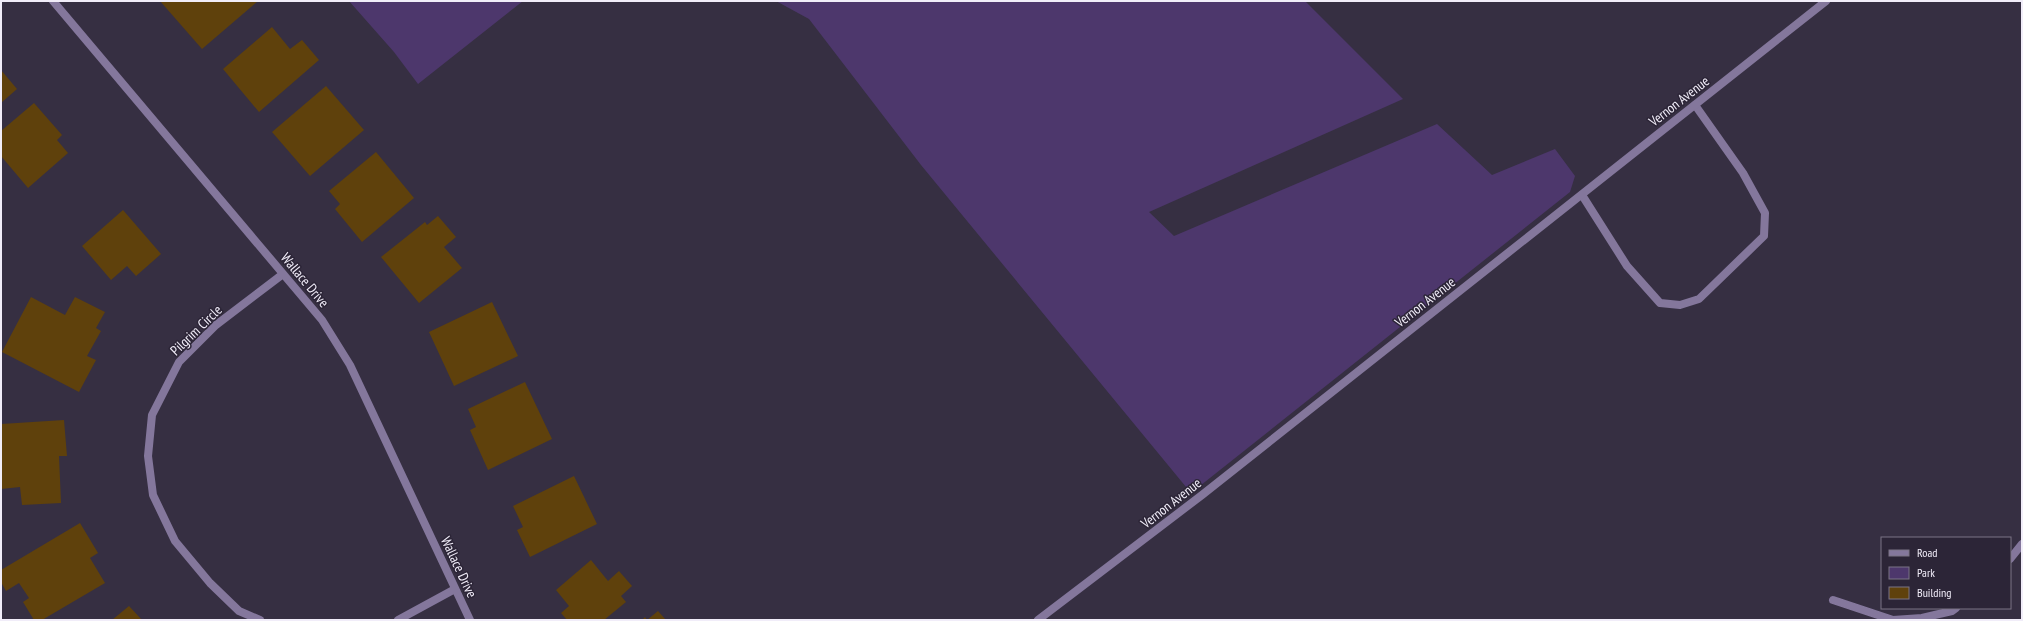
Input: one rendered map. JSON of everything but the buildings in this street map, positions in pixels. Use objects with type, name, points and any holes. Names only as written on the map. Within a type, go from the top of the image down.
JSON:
[{"type":"street","name":"Wallace Drive","points":[[53,1],[322,320],[350,365],[470,620]]},
{"type":"street","name":"Vernon Avenue","points":[[1038,620],[1202,495],[1582,196],[1826,1]]},
{"type":"street","points":[[1582,196],[1627,266],[1660,303],[1680,305],[1698,299],[1764,236],[1764,213],[1743,173],[1695,105]]},
{"type":"street","name":"Pilgrim Circle","points":[[260,620],[239,611],[210,583],[175,541],[153,495],[148,456],[152,415],[179,362],[216,325],[283,274]]},
{"type":"street","points":[[2011,558],[2022,544]]},
{"type":"street","points":[[398,620],[456,590]]},
{"type":"street","points":[[1833,600],[1893,620],[1922,618],[1952,611],[1955,609]]},
{"type":"green space","points":[[349,1],[523,1],[418,84],[394,52]]},
{"type":"green space","points":[[776,1],[1305,1],[1403,99],[1149,212],[1174,236],[1437,124],[1492,175],[1555,149],[1575,176],[1570,192],[1191,493],[921,165],[809,19]]}]
